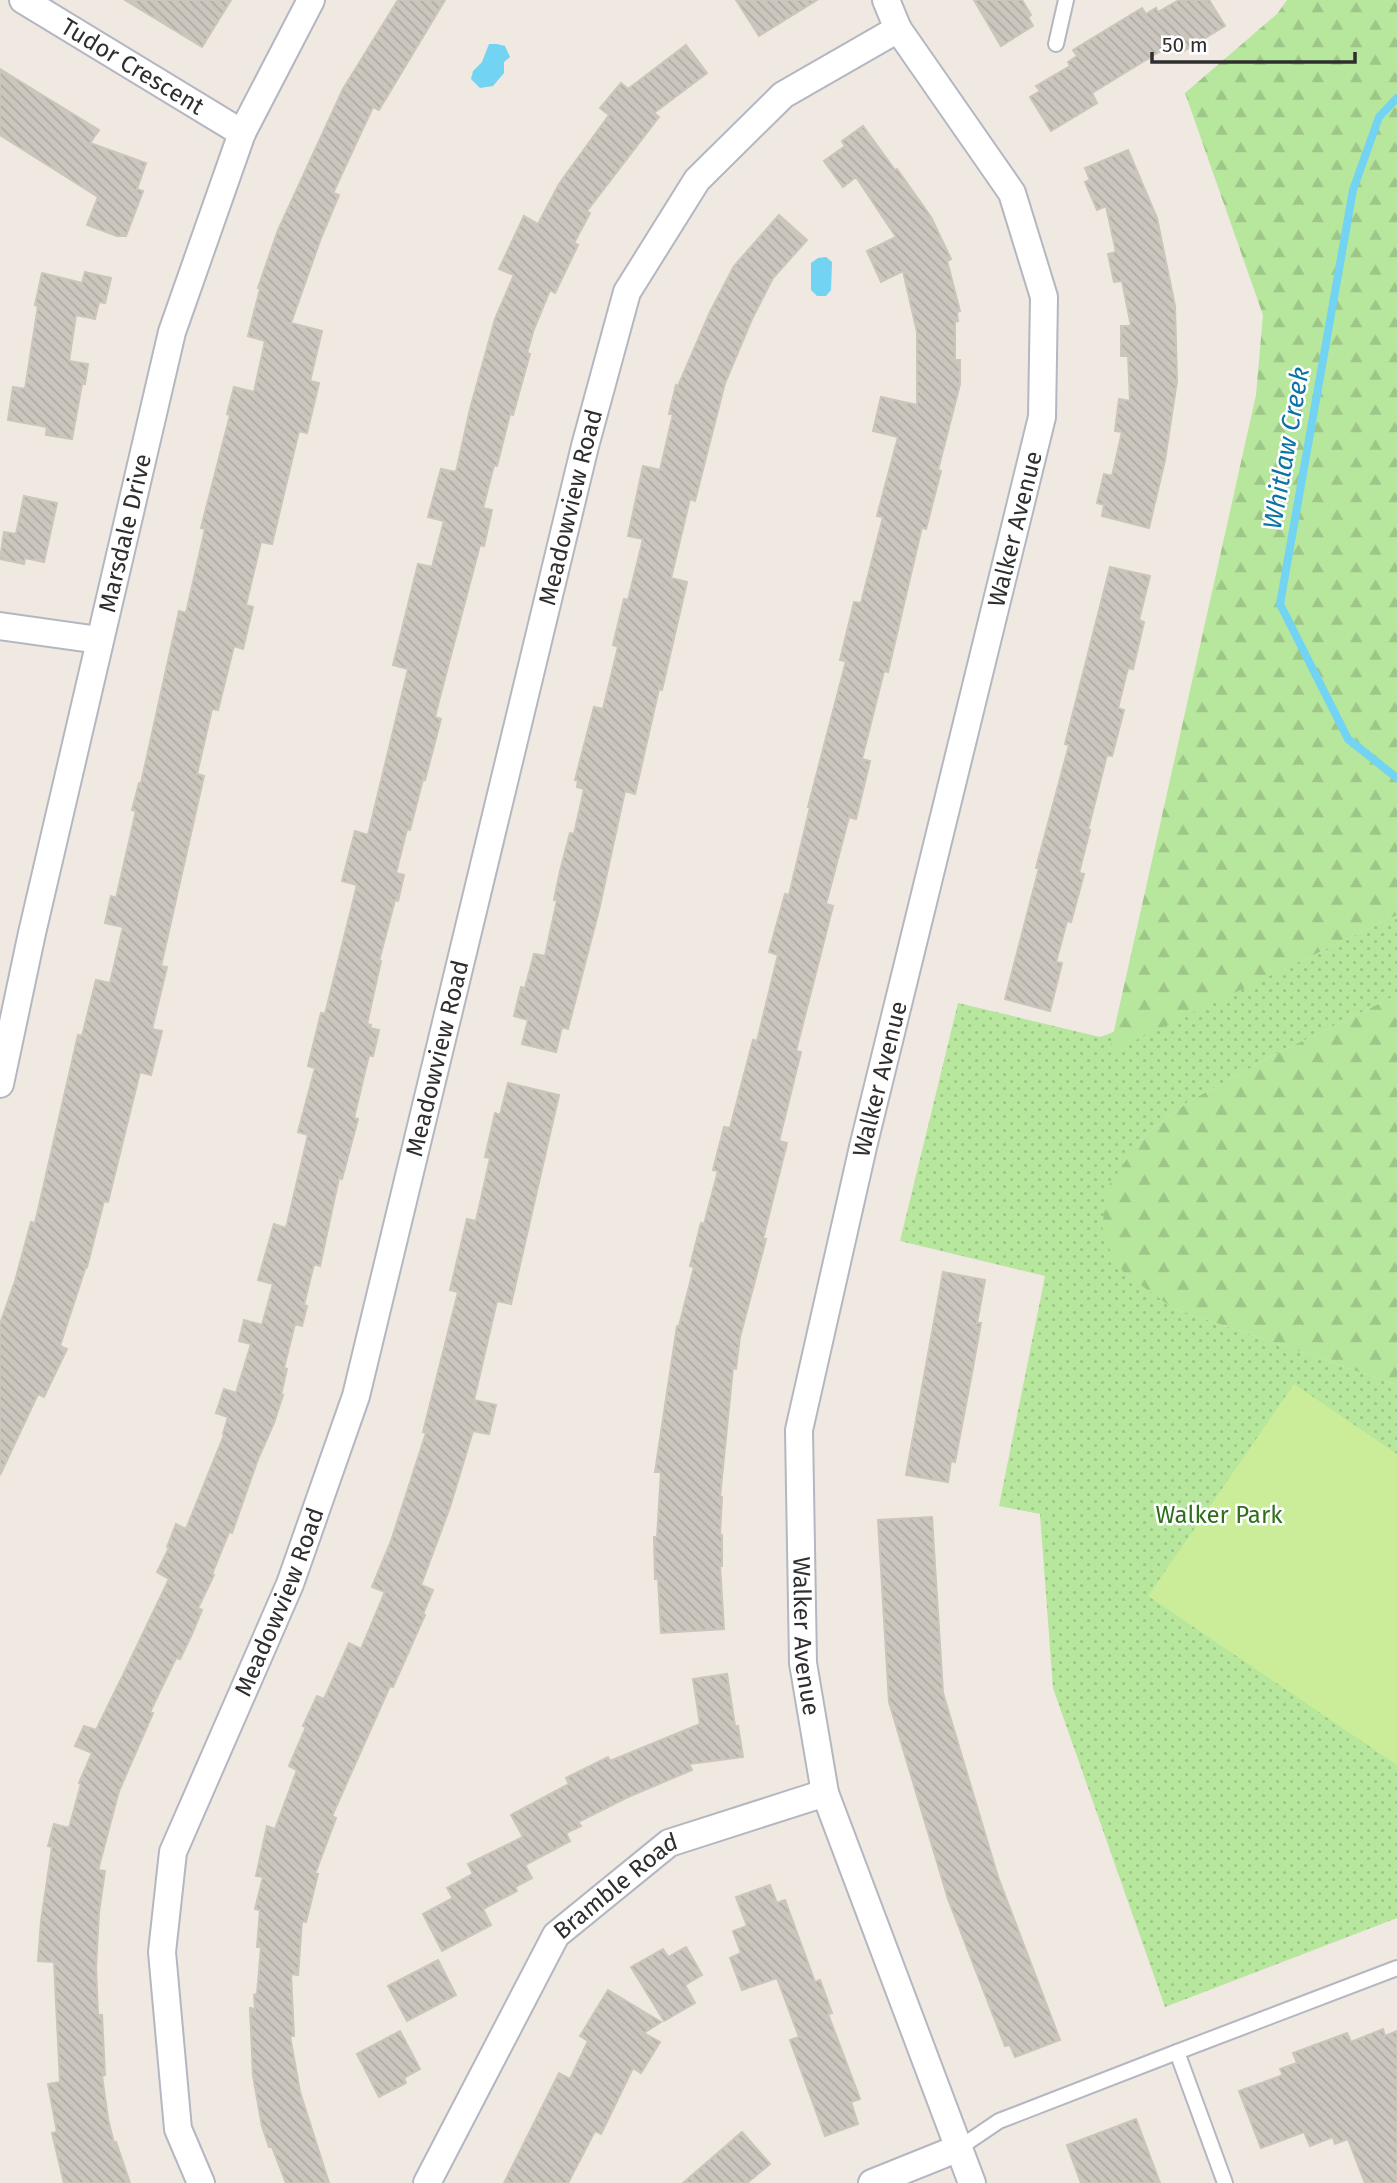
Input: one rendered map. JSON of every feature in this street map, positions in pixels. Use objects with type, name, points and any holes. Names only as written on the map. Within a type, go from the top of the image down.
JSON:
[{"type":"street","name":"Tudor Crescent","points":[[23,0],[243,133]]},
{"type":"street","name":"Marsdale Drive","points":[[0,1084],[99,640],[172,332],[243,133],[311,0]]},
{"type":"street","name":"Walker Avenue","points":[[886,0],[898,29],[1012,193],[1044,297],[1042,417],[863,1147],[799,1430],[803,1663],[825,1793],[972,2183]]},
{"type":"street","name":"Meadowview Road","points":[[201,2183],[178,2129],[162,1952],[173,1852],[290,1584],[356,1396],[585,446],[627,292],[697,180],[783,95],[898,29]]},
{"type":"street","points":[[0,626],[99,640]]},
{"type":"street","name":"Bramble Road","points":[[427,2183],[556,1935],[669,1843],[825,1793]]},
{"type":"street","points":[[872,2183],[959,2148]]},
{"type":"lane","points":[[1056,44],[1066,0]]},
{"type":"lane","points":[[959,2148],[999,2121],[1397,1968]]},
{"type":"lane","points":[[1177,2052],[1225,2183]]},
{"type":"green space","points":[[1287,0],[1397,0],[1397,915],[1109,1053],[1256,395],[1263,315],[1185,93],[1277,14]]},
{"type":"green space","name":"Walker Park","points":[[1397,915],[1397,995],[1278,1053],[1188,1102],[1142,1137],[1173,1308],[1397,1385],[1397,1918],[1165,2007],[1053,1688],[1040,1514],[999,1506],[1045,1276],[900,1241],[958,1003],[1100,1037],[1284,969]]},
{"type":"green space","points":[[1397,995],[1397,1385],[1173,1308],[1124,1273],[1102,1237],[1105,1191],[1142,1137],[1188,1102],[1278,1053]]},
{"type":"green space","points":[[1294,1384],[1397,1454],[1397,1765],[1148,1596]]},
{"type":"water","points":[[489,44],[505,46],[510,57],[504,62],[504,73],[493,86],[480,88],[471,79]]},
{"type":"water","points":[[826,257],[832,262],[831,290],[826,296],[817,296],[811,290],[811,263]]},
{"type":"building","points":[[125,0],[231,0],[202,47]]},
{"type":"building","points":[[398,0],[445,0],[379,110],[373,107],[333,193],[339,195],[291,323],[322,331],[310,381],[319,383],[307,433],[299,431],[272,544],[261,542],[246,605],[253,607],[243,649],[234,646],[218,710],[212,709],[197,774],[204,776],[161,966],[167,967],[152,1029],[162,1031],[151,1075],[140,1072],[108,1202],[104,1201],[87,1267],[60,1346],[67,1349],[44,1397],[38,1394],[0,1475],[0,1324],[31,1222],[35,1223],[78,1035],[82,1036],[96,980],[110,983],[123,927],[105,923],[111,896],[116,898],[136,811],[132,810],[141,783],[179,611],[186,613],[205,529],[201,528],[230,415],[227,414],[234,387],[254,392],[265,341],[248,336],[260,289],[258,288],[278,230],[343,89]]},
{"type":"building","points":[[736,0],[817,0],[759,36]]},
{"type":"building","points":[[974,0],[1022,0],[1031,15],[1028,17],[1033,26],[1001,46]]},
{"type":"building","points":[[1179,0],[1209,0],[1225,26],[1179,54],[1172,44],[1092,93],[1097,103],[1051,131],[1030,97],[1040,91],[1036,86],[1070,66],[1068,62],[1077,56],[1073,50],[1142,8],[1146,14],[1156,8],[1158,12]]},
{"type":"building","points":[[686,45],[707,73],[654,113],[659,117],[587,211],[590,213],[574,243],[578,245],[555,293],[550,290],[534,329],[513,415],[510,414],[497,466],[494,465],[483,508],[492,510],[484,546],[480,545],[435,717],[441,719],[396,873],[404,875],[379,961],[367,1024],[371,1025],[370,1028],[379,1030],[373,1056],[369,1055],[354,1118],[358,1119],[342,1179],[339,1178],[320,1266],[314,1264],[302,1326],[295,1324],[284,1368],[287,1369],[283,1395],[274,1423],[258,1459],[232,1533],[229,1532],[212,1574],[214,1575],[198,1608],[202,1610],[192,1634],[180,1659],[176,1658],[150,1712],[153,1713],[119,1791],[98,1870],[105,1871],[99,1912],[96,1968],[98,2015],[102,2015],[105,2075],[102,2076],[114,2143],[116,2142],[130,2183],[64,2183],[52,2133],[57,2132],[48,2084],[60,2082],[54,1962],[38,1961],[52,1847],[48,1846],[54,1824],[69,1828],[81,1784],[79,1783],[92,1753],[75,1746],[84,1726],[96,1730],[125,1671],[169,1579],[157,1572],[169,1548],[167,1547],[176,1524],[186,1529],[224,1435],[228,1417],[216,1413],[224,1389],[236,1393],[251,1344],[239,1341],[244,1320],[262,1325],[273,1284],[258,1280],[274,1224],[286,1228],[308,1135],[298,1132],[315,1068],[308,1066],[321,1013],[325,1014],[357,885],[342,881],[355,831],[368,835],[408,669],[393,665],[418,564],[432,567],[444,521],[428,517],[441,469],[456,472],[495,319],[514,275],[499,269],[524,216],[538,224],[559,184],[609,115],[600,108],[621,83],[628,89]]},
{"type":"building","points":[[0,69],[99,130],[90,143],[146,163],[137,189],[143,191],[126,236],[117,236],[87,225],[98,197],[0,135]]},
{"type":"building","points":[[863,126],[931,217],[951,259],[947,261],[960,311],[957,312],[958,321],[955,322],[955,360],[960,360],[960,384],[926,529],[922,527],[888,672],[884,671],[862,759],[870,761],[856,819],[849,817],[826,904],[833,906],[796,1051],[801,1052],[779,1141],[787,1143],[763,1239],[766,1239],[740,1337],[736,1369],[733,1368],[720,1497],[724,1629],[661,1633],[654,1537],[657,1537],[661,1472],[655,1472],[677,1326],[694,1267],[690,1266],[701,1223],[704,1224],[718,1171],[713,1170],[724,1127],[730,1128],[753,1040],[757,1041],[778,955],[769,952],[785,894],[789,895],[808,807],[846,661],[840,660],[854,602],[861,603],[883,517],[877,516],[898,437],[873,431],[881,397],[917,405],[917,332],[903,271],[881,282],[867,251],[896,237],[856,177],[843,187],[824,161],[845,146],[842,141]]},
{"type":"building","points":[[1128,150],[1157,218],[1175,306],[1177,381],[1165,460],[1149,528],[1102,516],[1104,505],[1097,503],[1104,474],[1112,476],[1122,432],[1115,431],[1119,399],[1130,401],[1128,356],[1121,356],[1121,326],[1131,326],[1122,281],[1114,282],[1108,254],[1116,252],[1106,206],[1097,210],[1085,182],[1090,180],[1085,168]]},
{"type":"building","points":[[779,215],[807,240],[773,278],[725,383],[695,501],[690,499],[671,578],[687,582],[662,690],[659,689],[635,794],[625,791],[599,910],[568,1029],[562,1027],[556,1052],[522,1044],[528,1020],[514,1016],[521,987],[525,988],[534,954],[545,956],[560,871],[570,833],[574,834],[584,789],[577,787],[578,780],[575,780],[594,707],[603,709],[618,647],[613,645],[624,599],[628,600],[643,539],[628,536],[643,466],[660,470],[673,414],[669,414],[676,385],[678,386],[710,312],[734,266]]},
{"type":"building","points":[[85,272],[111,278],[105,303],[99,302],[95,319],[76,315],[69,361],[88,364],[72,439],[46,435],[47,427],[8,420],[13,387],[25,389],[38,306],[35,305],[42,273],[82,283]]},
{"type":"building","points":[[24,496],[57,503],[44,562],[25,558],[24,564],[0,559],[4,532],[16,534]]},
{"type":"building","points":[[1110,567],[1150,576],[1139,620],[1144,622],[1133,669],[1128,668],[1118,708],[1124,710],[1112,756],[1107,755],[1088,830],[1079,873],[1084,874],[1071,922],[1067,921],[1056,962],[1062,963],[1050,1011],[1005,999],[1069,745],[1065,744]]},
{"type":"building","points":[[508,1083],[559,1095],[511,1304],[497,1301],[474,1400],[496,1405],[489,1434],[473,1431],[450,1507],[421,1585],[433,1590],[423,1614],[425,1615],[332,1816],[336,1818],[315,1874],[318,1874],[306,1922],[302,1921],[298,1975],[291,1974],[294,2036],[290,2036],[300,2092],[329,2183],[286,2183],[262,2126],[253,2076],[250,2008],[255,2009],[254,1995],[257,1994],[261,1947],[257,1947],[260,1910],[255,1909],[263,1877],[256,1876],[267,1826],[275,1829],[297,1770],[289,1766],[306,1727],[303,1726],[317,1696],[324,1699],[349,1643],[361,1649],[385,1592],[372,1587],[391,1541],[426,1433],[423,1432],[458,1292],[450,1290],[467,1219],[476,1221],[490,1158],[485,1157],[495,1113],[500,1115]]},
{"type":"building","points":[[943,1272],[985,1280],[972,1373],[955,1462],[951,1461],[948,1482],[906,1475]]},
{"type":"building","points":[[932,1517],[943,1693],[998,1877],[1060,2040],[1015,2057],[1010,2045],[1005,2046],[948,1899],[889,1702],[878,1520]]},
{"type":"building","points":[[727,1674],[743,1757],[689,1764],[692,1770],[578,1822],[581,1826],[566,1833],[570,1841],[525,1865],[532,1878],[515,1887],[517,1891],[483,1909],[491,1925],[442,1951],[423,1914],[453,1898],[447,1888],[473,1874],[468,1864],[523,1837],[511,1815],[569,1784],[566,1778],[608,1757],[610,1761],[700,1724],[693,1679]]},
{"type":"building","points":[[770,1885],[777,1903],[785,1900],[815,1982],[820,1980],[832,2013],[828,2014],[860,2099],[851,2102],[858,2124],[825,2136],[790,2040],[799,2037],[777,1978],[742,1990],[730,1958],[741,1953],[733,1931],[747,1926],[736,1897]]},
{"type":"building","points":[[686,1947],[702,1975],[685,1985],[695,2003],[664,2021],[631,1967],[663,1949],[668,1957]]},
{"type":"building","points":[[438,1960],[456,1995],[407,2021],[388,1986]]},
{"type":"building","points":[[608,1990],[661,2022],[644,2033],[660,2042],[641,2073],[633,2068],[601,2134],[595,2131],[568,2183],[504,2183],[559,2073],[570,2079],[588,2041],[580,2036]]},
{"type":"building","points":[[1383,2029],[1385,2036],[1397,2031],[1397,2183],[1365,2183],[1348,2139],[1335,2144],[1333,2137],[1310,2146],[1304,2132],[1261,2148],[1239,2091],[1283,2075],[1280,2069],[1297,2063],[1293,2053],[1347,2033],[1351,2042]]},
{"type":"building","points":[[400,2031],[420,2069],[404,2078],[406,2083],[379,2097],[357,2054]]},
{"type":"building","points":[[1136,2119],[1160,2183],[1081,2183],[1067,2145]]},
{"type":"building","points":[[742,2132],[770,2164],[747,2183],[683,2183]]},
{"type":"waterway","name":"Whitlaw Creek","points":[[1397,98],[1379,117],[1353,190],[1280,604],[1348,739],[1397,778]]}]
